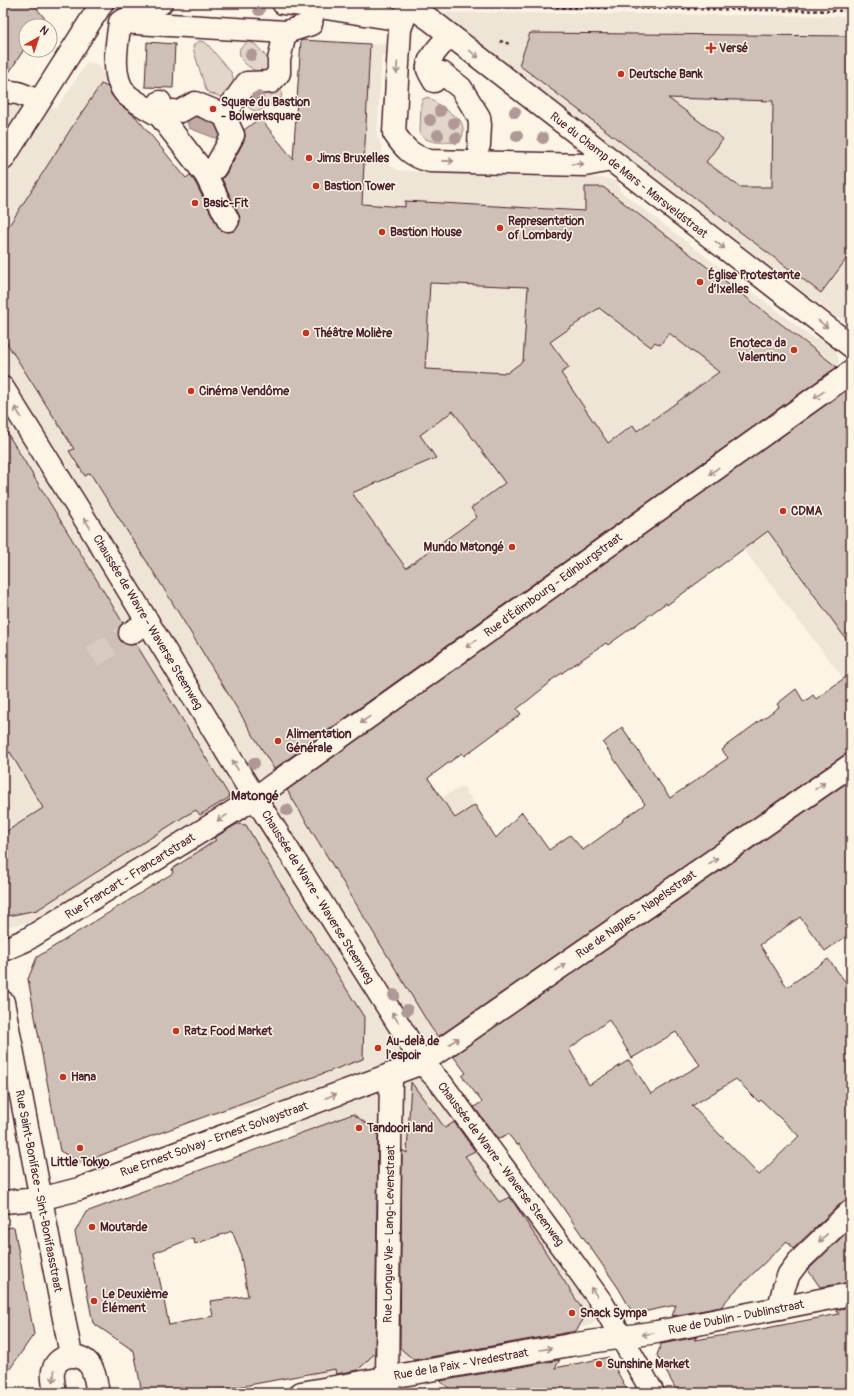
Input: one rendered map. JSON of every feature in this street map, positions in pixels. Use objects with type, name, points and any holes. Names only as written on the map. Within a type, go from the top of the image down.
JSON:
[{"type":"street","points":[[3,158],[39,101],[111,13],[145,12],[161,3]]},
{"type":"street","points":[[283,3],[313,4],[403,14],[394,133],[411,153],[420,158],[430,161],[585,165],[611,160]]},
{"type":"street","points":[[111,13],[284,37],[311,24],[313,4]]},
{"type":"street","points":[[111,13],[110,51],[112,77],[126,94],[169,110],[195,103],[224,115],[233,135],[210,172]]},
{"type":"street","name":"Rue du Champ de Mars - Marsveldstraat","points":[[403,14],[450,35],[851,346]]},
{"type":"street","points":[[450,35],[431,58],[428,69],[442,73],[461,88],[479,117],[479,145]]},
{"type":"street","points":[[224,115],[247,83],[270,82],[279,73],[279,60],[284,37]]},
{"type":"street","points":[[3,91],[18,93],[39,101]]},
{"type":"street","points":[[169,110],[210,172],[228,220]]},
{"type":"street","name":"Rue d'Édimbourg - Edinburgstraat","points":[[255,798],[851,372]]},
{"type":"street","name":"Chaussée de Wavre - Waverse Steenweg","points":[[3,388],[255,798],[402,1029],[422,1063],[441,1083],[560,1243],[602,1303],[653,1393]]},
{"type":"street","points":[[130,633],[148,622]]},
{"type":"street","name":"Rue de Naples - Napelsstraat","points":[[422,1063],[851,765]]},
{"type":"street","name":"Rue Francart - Francartstraat","points":[[3,950],[26,940],[255,798]]},
{"type":"street","name":"Rue Saint-Boniface - Sint-Bonifaasstraat","points":[[3,1002],[71,1356]]},
{"type":"street","name":"Rue Ernest Solvay - Ernest Solvaystraat","points":[[3,1202],[40,1198],[80,1189],[422,1063]]},
{"type":"street","name":"Rue Longue Vie - Lang-Levenstraat","points":[[387,1385],[391,1074]]},
{"type":"street","points":[[779,1308],[789,1274],[798,1262],[851,1211]]},
{"type":"street","name":"Rue de Dublin - Dublinstraat","points":[[622,1338],[851,1294]]},
{"type":"street","name":"Rue de la Paix - Vredestraat","points":[[301,1393],[387,1385],[570,1345],[622,1338]]},
{"type":"street","points":[[55,1393],[53,1371],[56,1364],[63,1358],[71,1356],[81,1357],[89,1364],[98,1393]]},
{"type":"path","points":[[447,6],[851,11]]},
{"type":"shaded area","points":[[435,12],[851,16],[851,320],[844,320],[836,317]]},
{"type":"shaded area","points":[[301,40],[391,45],[390,55],[382,55],[377,137],[381,144],[383,156],[392,167],[398,170],[408,171],[550,178],[554,173],[610,179],[615,181],[618,183],[620,191],[813,338],[820,337],[829,343],[837,353],[839,361],[837,368],[829,377],[851,383],[851,688],[690,478],[433,662],[359,559],[347,709],[378,698],[441,798],[463,786],[496,837],[475,857],[486,999],[490,1004],[421,1048],[597,1311],[596,1320],[587,1326],[311,1378],[309,1374],[337,1369],[374,1191],[375,1130],[353,1114],[294,1135],[280,1103],[217,1112],[202,1074],[191,867],[187,855],[183,830],[31,923],[3,927],[3,101],[57,108],[87,62],[97,64],[116,91],[222,224],[292,167]]},
{"type":"shaded area","points":[[199,41],[205,42],[231,72],[234,86],[226,96],[222,97],[209,93],[206,90],[193,46]]},
{"type":"shaded area","points":[[248,42],[255,44],[272,63],[266,77],[247,66],[241,58],[240,48]]},
{"type":"shaded area","points":[[278,89],[282,92],[281,99],[259,111],[252,110],[248,106],[247,100],[249,93]]},
{"type":"shaded area","points":[[428,97],[460,120],[463,131],[462,137],[458,142],[432,141],[423,137],[420,133],[421,103],[423,99]]},
{"type":"shaded area","points":[[201,114],[225,132],[220,140],[189,128],[187,122],[189,115]]},
{"type":"building","points":[[3,3],[34,5],[45,18],[18,18],[18,58],[5,79],[3,79]]},
{"type":"building","points":[[530,33],[851,36],[851,253],[821,293],[519,65]],"holes":[[[668,98],[773,101],[772,187],[740,187],[706,162],[723,139]]]},
{"type":"building","points":[[301,40],[370,44],[362,204],[405,207],[405,201],[585,211],[585,187],[603,187],[837,367],[274,769],[156,576],[90,473],[85,476],[69,451],[74,449],[3,337],[3,235],[101,84],[108,87],[118,103],[136,117],[186,178],[190,175],[221,230],[228,232],[234,231],[238,227],[240,221],[239,215],[222,179],[244,141],[244,130],[260,118],[293,159]],"holes":[[[430,283],[528,287],[523,361],[507,373],[425,369]],[[599,308],[651,347],[655,342],[660,345],[669,333],[719,372],[637,431],[633,425],[608,443],[561,373],[569,368],[550,342]],[[453,411],[505,483],[471,508],[477,517],[406,568],[352,493],[436,458],[420,435]]]},
{"type":"building","points":[[147,42],[175,44],[173,88],[145,87]]},
{"type":"building","points":[[851,387],[851,646],[768,531],[667,605],[666,603],[608,645],[606,643],[550,681],[551,682],[517,709],[521,714],[464,756],[462,753],[428,778],[455,818],[475,805],[496,838],[522,812],[549,850],[570,835],[583,850],[645,804],[603,743],[622,727],[670,798],[728,758],[722,750],[725,748],[724,747],[779,707],[777,704],[796,689],[804,702],[813,695],[816,699],[851,673],[851,753],[844,755],[438,1037],[287,790]]},
{"type":"building","points":[[3,426],[123,623],[119,627],[118,633],[120,640],[124,644],[136,644],[230,797],[200,815],[196,810],[185,816],[37,910],[3,917],[4,833],[43,808],[10,752],[3,756]]},
{"type":"building","points":[[851,780],[851,933],[825,951],[800,917],[760,945],[787,987],[828,959],[851,989],[851,1199],[842,1202],[793,1249],[787,1241],[731,1295],[721,1307],[672,1316],[676,1305],[638,1313],[631,1310],[619,1289],[519,1144],[517,1145],[508,1134],[498,1139],[474,1107],[482,1102],[462,1076],[466,1073],[453,1056]],"holes":[[[609,1020],[632,1058],[676,1032],[700,1065],[651,1094],[629,1060],[589,1085],[569,1049]],[[736,1079],[759,1102],[761,1100],[799,1136],[759,1175],[692,1106]]]},
{"type":"building","points":[[237,824],[246,825],[272,870],[364,1017],[363,1059],[81,1163],[60,1151],[28,979],[37,957],[173,873],[172,869],[216,840],[214,838]]},
{"type":"building","points":[[411,1082],[445,1128],[454,1122],[475,1151],[465,1156],[499,1202],[510,1197],[516,1206],[586,1315],[576,1331],[414,1360],[400,1348],[402,1150],[407,1153]]},
{"type":"building","points":[[353,1114],[378,1132],[375,1353],[358,1370],[336,1374],[335,1369],[206,1393],[142,1393],[134,1351],[93,1323],[75,1232],[86,1212]],"holes":[[[232,1231],[240,1251],[248,1296],[210,1301],[213,1316],[169,1325],[154,1253],[193,1238],[195,1244]]]},
{"type":"building","points":[[14,1227],[34,1334],[3,1379],[3,1228]]},
{"type":"building","points":[[851,1228],[851,1282],[820,1287],[808,1270]]},
{"type":"building","points":[[851,1307],[851,1393],[678,1393],[657,1355],[661,1344],[697,1337],[694,1340],[751,1331],[839,1314],[836,1310]]},
{"type":"building","points":[[609,1357],[629,1393],[455,1393],[440,1381],[560,1360],[555,1368]]},
{"type":"tunnel","points":[[92,657],[130,633]]},
{"type":"place","name":"Versé","points":[[711,48]]},
{"type":"place","name":"Deutsche Bank","points":[[621,74]]},
{"type":"place","name":"Square du Bastion - Bolwerksquare","points":[[213,109]]},
{"type":"place","name":"Jims Bruxelles","points":[[309,158]]},
{"type":"place","name":"Bastion Tower","points":[[316,186]]},
{"type":"place","name":"Basic-Fit","points":[[195,203]]},
{"type":"place","name":"Representation of Lombardy","points":[[500,228]]},
{"type":"place","name":"Bastion House","points":[[382,232]]},
{"type":"place","name":"Église Protestante d’Ixelles","points":[[700,282]]},
{"type":"place","name":"Théâtre Molière","points":[[306,333]]},
{"type":"place","name":"Enoteca da Valentino","points":[[794,350]]},
{"type":"place","name":"Cinéma Vendôme","points":[[191,391]]},
{"type":"place","name":"CDMA","points":[[783,511]]},
{"type":"place","name":"Mundo Matongé","points":[[512,547]]},
{"type":"place","name":"Alimentation Générale","points":[[278,741]]},
{"type":"place","name":"Ratz Food Market","points":[[176,1031]]},
{"type":"place","name":"Au-delà de l'espoir","points":[[378,1048]]},
{"type":"place","name":"Hana","points":[[63,1077]]},
{"type":"place","name":"Tandoori land","points":[[359,1128]]},
{"type":"place","name":"Little Tokyo","points":[[80,1148]]},
{"type":"place","name":"Moutarde","points":[[92,1227]]},
{"type":"place","name":"Le Deuxième Élément","points":[[94,1301]]},
{"type":"place","name":"Snack Sympa","points":[[572,1313]]},
{"type":"place","name":"Sunshine Market","points":[[599,1364]]},
{"type":"district","name":"Matongé","points":[[255,795]]}]
